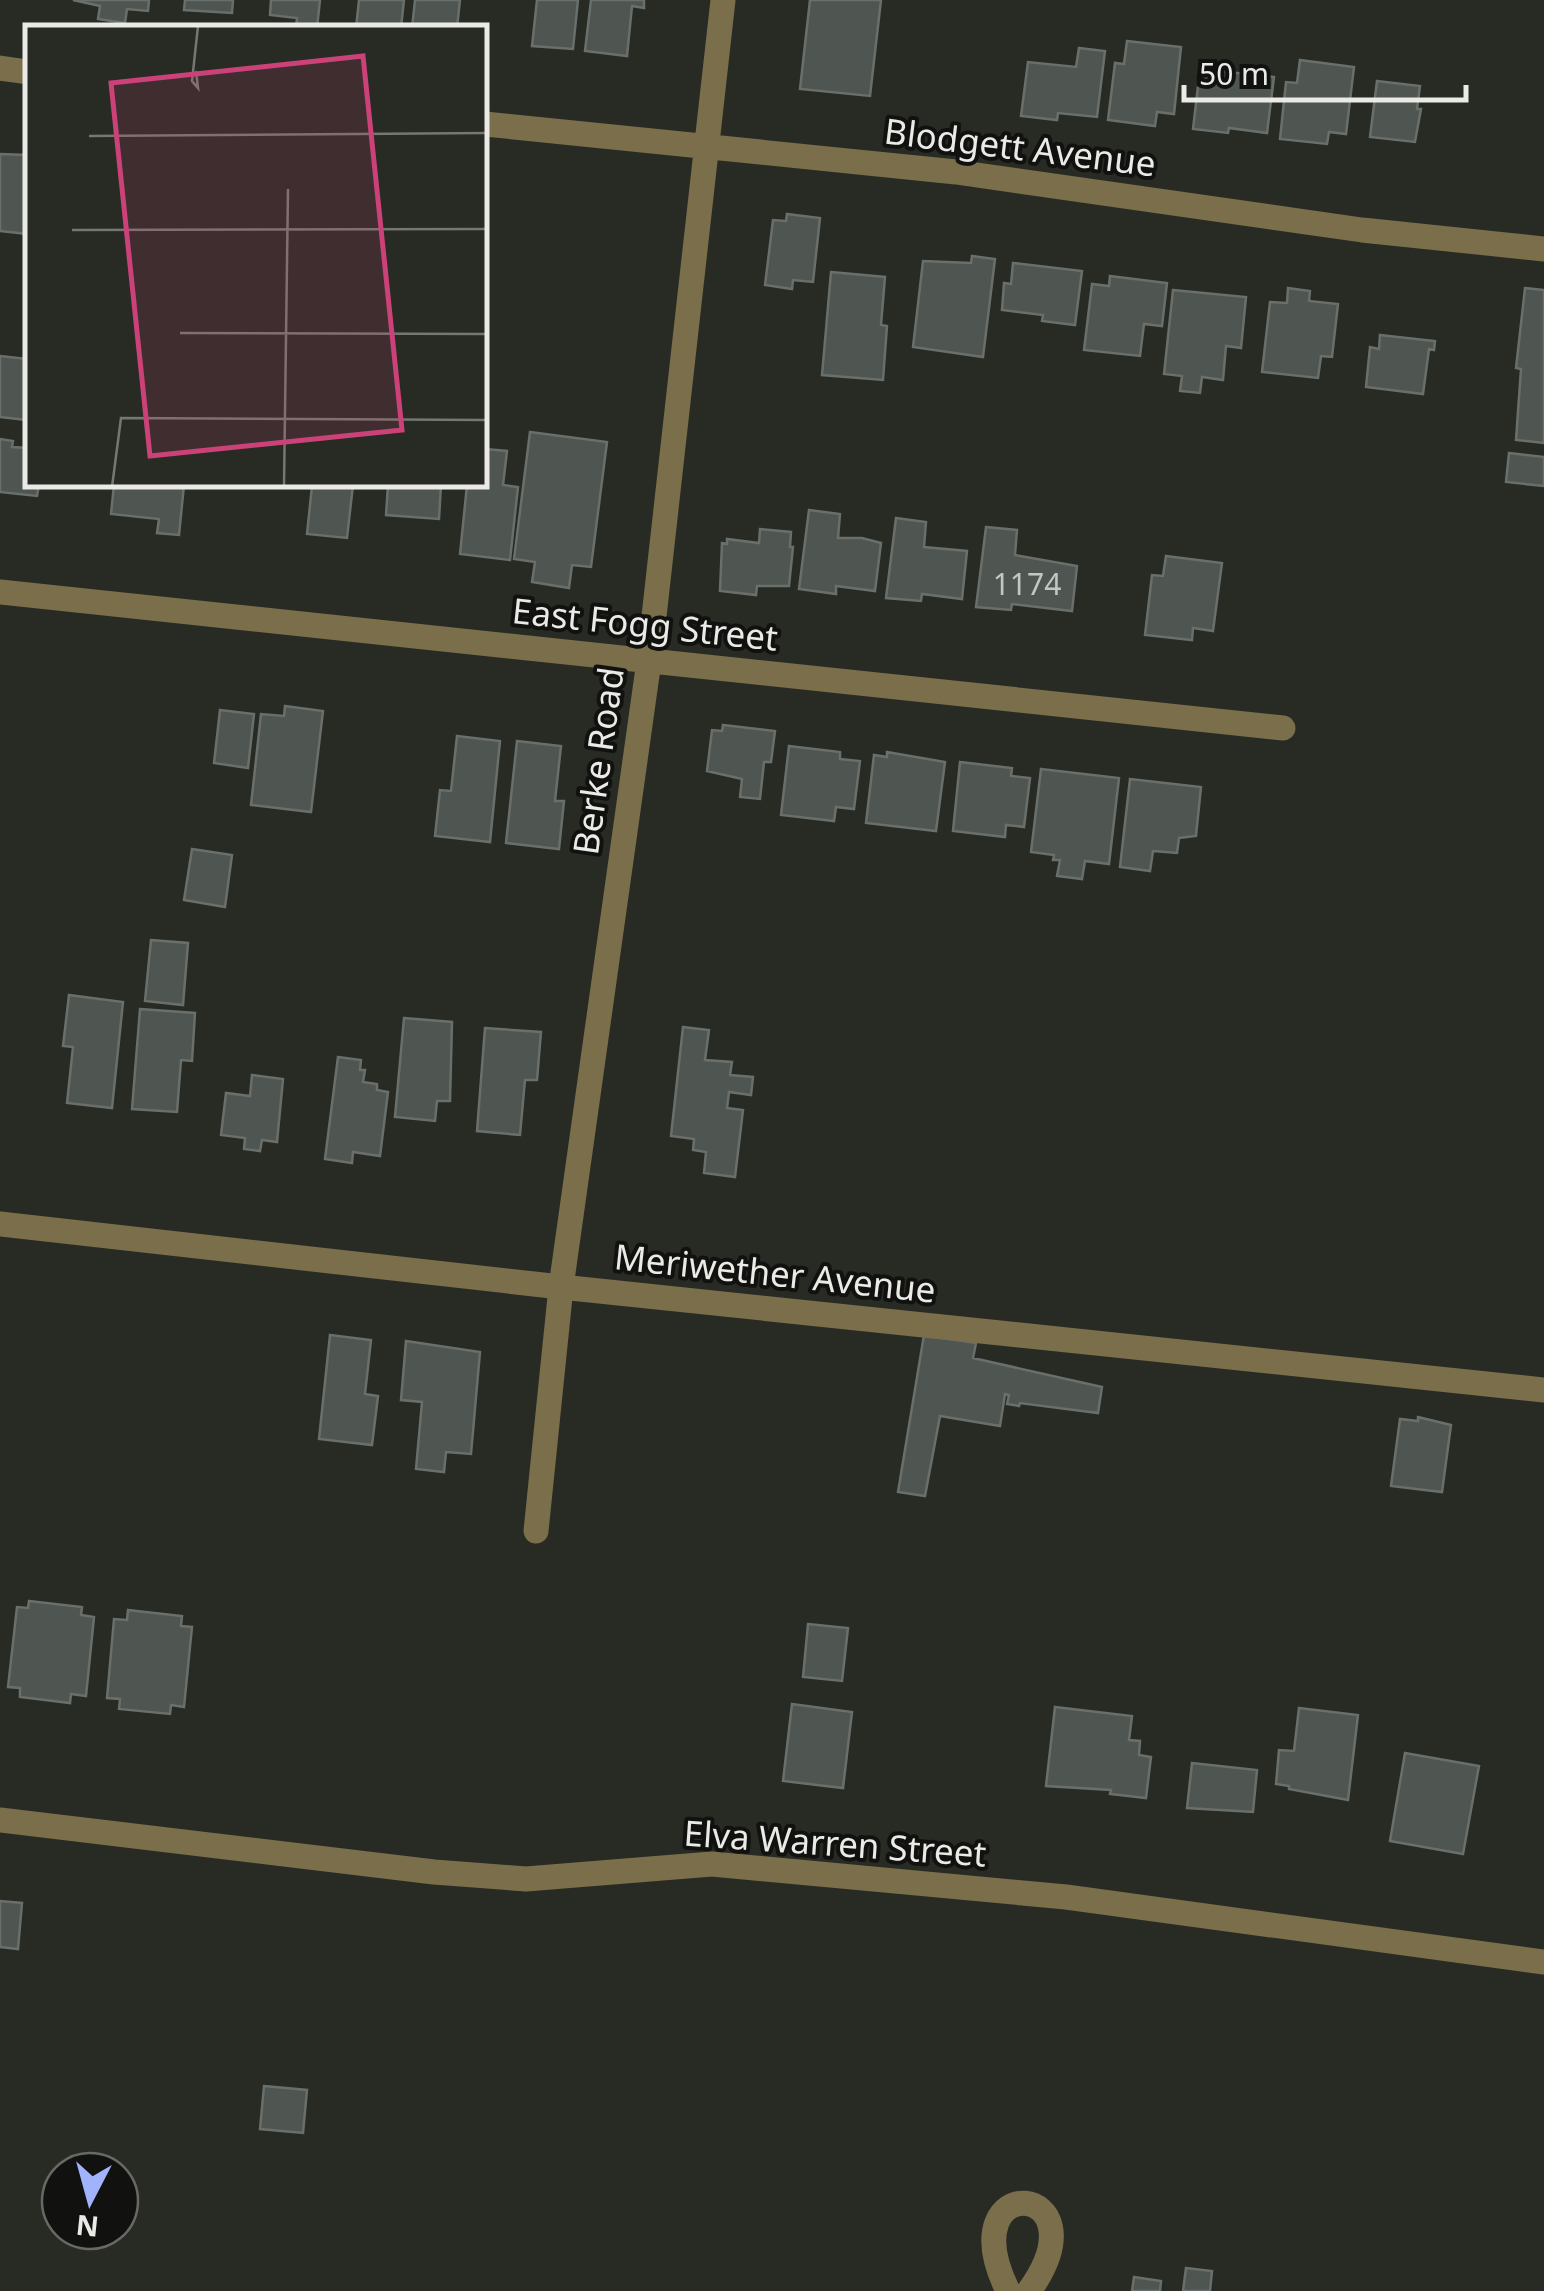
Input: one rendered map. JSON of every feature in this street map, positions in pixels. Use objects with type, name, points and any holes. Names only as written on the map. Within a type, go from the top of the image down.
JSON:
[{"type":"street","name":"Berke Road","points":[[536,1531],[561,1287],[649,661],[723,0]]},
{"type":"street","points":[[0,68],[25,72]]},
{"type":"street","name":"Blodgett Avenue","points":[[488,124],[956,172],[1362,230],[1544,249]]},
{"type":"street","name":"East Fogg Street","points":[[0,592],[1283,728]]},
{"type":"street","name":"Meriwether Avenue","points":[[0,1224],[1544,1390]]},
{"type":"street","name":"Elva Warren Street","points":[[0,1820],[434,1872],[526,1879],[712,1864],[1066,1896],[1544,1962]]},
{"type":"street","points":[[1008,2291],[992,2248],[994,2228],[1002,2211],[1020,2202],[1039,2206],[1052,2222],[1053,2247],[1030,2291]]},
{"type":"building","points":[[73,0],[149,0],[148,11],[127,9],[125,23],[98,19],[100,6]]},
{"type":"building","points":[[185,0],[233,0],[232,13],[184,10]]},
{"type":"building","points":[[271,0],[320,0],[317,25],[296,25],[297,18],[270,15]]},
{"type":"building","points":[[359,0],[404,0],[401,25],[356,25]]},
{"type":"building","points":[[415,0],[460,0],[457,25],[412,25]]},
{"type":"building","points":[[537,0],[578,0],[573,49],[532,46]]},
{"type":"building","points":[[591,0],[644,0],[644,8],[632,6],[627,56],[585,51]]},
{"type":"building","points":[[810,0],[881,0],[870,96],[800,89]]},
{"type":"building","points":[[1127,41],[1181,47],[1174,114],[1157,112],[1155,126],[1108,120],[1115,63],[1124,64]]},
{"type":"building","points":[[1079,48],[1105,51],[1097,117],[1058,113],[1057,120],[1021,116],[1028,62],[1076,67]]},
{"type":"building","points":[[1300,60],[1354,67],[1346,134],[1329,132],[1327,144],[1280,139],[1286,82],[1297,83]]},
{"type":"building","points":[[1200,69],[1274,77],[1267,133],[1193,129]]},
{"type":"building","points":[[1377,81],[1420,86],[1417,109],[1421,109],[1415,142],[1370,137]]},
{"type":"building","points":[[0,154],[25,155],[25,234],[0,231]]},
{"type":"building","points":[[787,214],[820,218],[813,282],[793,280],[792,289],[765,285],[773,220],[786,221]]},
{"type":"building","points":[[972,256],[995,259],[983,357],[913,347],[923,261],[971,263]]},
{"type":"building","points":[[1013,263],[1082,271],[1075,325],[1042,321],[1043,315],[1002,310],[1004,283],[1011,284]]},
{"type":"building","points":[[831,272],[885,277],[881,325],[887,326],[883,380],[822,375]]},
{"type":"building","points":[[1110,276],[1167,283],[1162,326],[1144,324],[1140,356],[1084,350],[1092,284],[1109,286]]},
{"type":"building","points":[[1288,288],[1310,291],[1309,301],[1338,304],[1332,357],[1321,356],[1318,378],[1262,372],[1270,302],[1287,303]]},
{"type":"building","points":[[1525,288],[1544,290],[1544,443],[1516,440],[1521,369],[1516,368]]},
{"type":"building","points":[[1173,290],[1246,297],[1241,348],[1226,346],[1223,380],[1202,377],[1200,393],[1180,391],[1182,376],[1164,374]]},
{"type":"building","points":[[1380,335],[1435,341],[1434,350],[1429,349],[1423,394],[1366,387],[1370,347],[1379,349]]},
{"type":"building","points":[[0,356],[25,359],[25,420],[0,417]]},
{"type":"building","points":[[530,432],[607,442],[591,567],[572,565],[569,588],[532,582],[535,562],[514,559]]},
{"type":"building","points":[[0,439],[13,441],[12,447],[25,448],[25,488],[38,488],[37,496],[0,492]]},
{"type":"building","points":[[488,449],[507,451],[503,485],[518,487],[510,560],[460,554],[467,488],[488,488]]},
{"type":"building","points":[[1509,453],[1544,457],[1544,486],[1506,482]]},
{"type":"building","points":[[114,488],[184,488],[179,535],[157,533],[159,519],[111,514]]},
{"type":"building","points":[[312,488],[353,488],[347,538],[307,534]]},
{"type":"building","points":[[388,488],[441,488],[439,519],[386,515]]},
{"type":"building","points":[[809,510],[840,514],[838,538],[881,543],[875,591],[836,586],[836,594],[799,589]]},
{"type":"building","points":[[896,518],[926,522],[924,547],[967,551],[962,599],[922,594],[921,601],[886,598]]},
{"type":"building","points":[[986,527],[1017,530],[1015,555],[1077,566],[1072,611],[1012,604],[1011,610],[976,607]]},
{"type":"building","points":[[760,529],[791,532],[789,586],[757,586],[756,595],[720,591],[722,543],[727,544],[727,539],[759,543]]},
{"type":"building","points":[[1166,556],[1222,563],[1213,631],[1193,628],[1192,640],[1145,635],[1152,575],[1163,576]]},
{"type":"building","points":[[285,706],[323,711],[311,812],[251,805],[261,714],[284,716]]},
{"type":"building","points":[[220,710],[254,714],[248,768],[214,763]]},
{"type":"building","points":[[723,725],[775,731],[771,762],[764,762],[760,799],[740,797],[742,779],[707,771],[712,730],[722,731]]},
{"type":"building","points":[[457,736],[500,741],[490,842],[435,836],[440,790],[451,791]]},
{"type":"building","points":[[517,741],[561,746],[555,801],[564,801],[559,849],[506,843]]},
{"type":"building","points":[[789,746],[840,752],[840,759],[860,761],[854,809],[836,807],[834,821],[781,815]]},
{"type":"building","points":[[887,752],[945,762],[936,831],[866,823],[874,755],[887,757]]},
{"type":"building","points":[[960,762],[1012,768],[1011,776],[1030,778],[1024,827],[1006,825],[1005,837],[953,831]]},
{"type":"building","points":[[1041,769],[1119,778],[1109,864],[1085,861],[1082,879],[1057,876],[1060,860],[1053,860],[1054,855],[1031,852]]},
{"type":"building","points":[[1130,779],[1201,787],[1196,836],[1179,838],[1177,853],[1153,851],[1150,871],[1120,867]]},
{"type":"building","points":[[192,849],[232,855],[225,907],[184,900]]},
{"type":"building","points":[[151,940],[188,943],[183,1005],[145,1001]]},
{"type":"building","points":[[69,995],[123,1002],[112,1108],[67,1103],[73,1047],[63,1046]]},
{"type":"building","points":[[140,1009],[195,1013],[192,1061],[181,1060],[177,1112],[132,1109]]},
{"type":"building","points":[[404,1018],[452,1022],[450,1101],[437,1101],[435,1121],[395,1117]]},
{"type":"building","points":[[683,1027],[709,1030],[705,1060],[732,1062],[730,1075],[753,1077],[751,1095],[729,1092],[727,1108],[743,1110],[735,1177],[704,1173],[706,1152],[693,1150],[694,1139],[671,1136]]},
{"type":"building","points":[[485,1028],[541,1032],[537,1080],[525,1080],[520,1135],[477,1131]]},
{"type":"building","points":[[338,1057],[361,1060],[360,1070],[365,1070],[363,1082],[377,1084],[377,1090],[388,1092],[380,1156],[353,1152],[352,1163],[325,1159]]},
{"type":"building","points":[[252,1075],[283,1079],[277,1142],[262,1140],[260,1151],[244,1149],[245,1138],[221,1135],[226,1093],[250,1096]]},
{"type":"building","points":[[330,1335],[371,1340],[365,1394],[378,1396],[372,1445],[319,1439]]},
{"type":"building","points":[[924,1335],[976,1343],[973,1358],[1102,1387],[1098,1413],[1007,1404],[1009,1395],[1005,1394],[1000,1426],[940,1416],[925,1496],[898,1492]]},
{"type":"building","points":[[406,1341],[480,1352],[471,1454],[446,1452],[444,1472],[416,1469],[422,1402],[401,1400]]},
{"type":"building","points":[[1418,1417],[1451,1425],[1442,1492],[1391,1486],[1400,1419],[1418,1421]]},
{"type":"building","points":[[29,1601],[82,1607],[81,1615],[94,1617],[86,1696],[71,1694],[70,1703],[20,1697],[20,1688],[8,1687],[17,1607],[28,1608]]},
{"type":"building","points":[[128,1610],[182,1616],[181,1626],[192,1627],[184,1707],[171,1705],[170,1714],[119,1709],[120,1699],[107,1698],[114,1619],[127,1620]]},
{"type":"building","points":[[808,1624],[848,1628],[842,1681],[803,1677]]},
{"type":"building","points":[[792,1704],[852,1712],[843,1788],[783,1781]]},
{"type":"building","points":[[1055,1707],[1132,1716],[1129,1740],[1140,1741],[1139,1755],[1151,1757],[1146,1798],[1110,1794],[1111,1790],[1046,1786]]},
{"type":"building","points":[[1299,1708],[1358,1715],[1348,1800],[1276,1784],[1279,1750],[1294,1751]]},
{"type":"building","points":[[1405,1753],[1479,1766],[1463,1854],[1390,1841]]},
{"type":"building","points":[[1192,1763],[1257,1770],[1253,1812],[1187,1808]]},
{"type":"building","points":[[0,1901],[22,1903],[18,1949],[0,1947]]},
{"type":"building","points":[[264,2086],[307,2090],[303,2133],[260,2129]]},
{"type":"building","points":[[1186,2268],[1212,2271],[1210,2291],[1183,2291]]},
{"type":"building","points":[[1134,2277],[1161,2281],[1160,2291],[1132,2291]]}]
